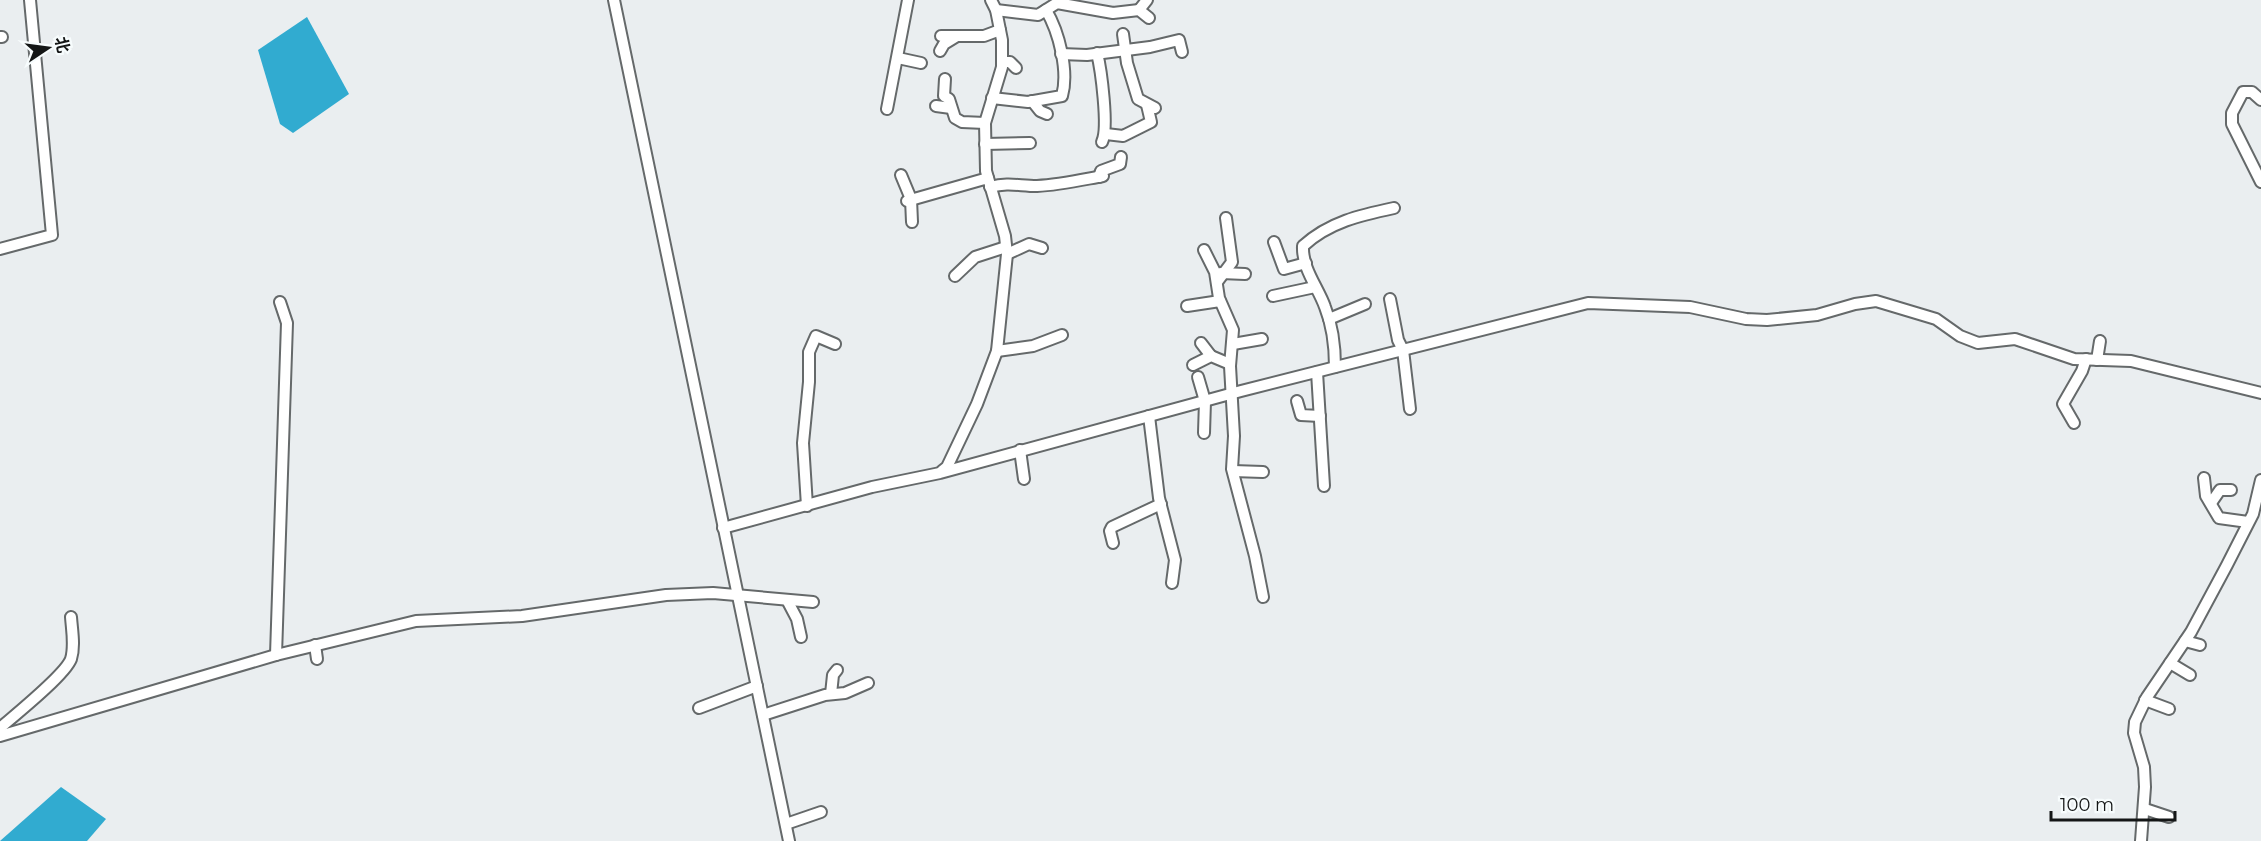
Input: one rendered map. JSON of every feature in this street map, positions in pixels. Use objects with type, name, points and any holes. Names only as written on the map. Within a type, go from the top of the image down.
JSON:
[{"type":"street","points":[[0,249],[52,235],[30,0]]},
{"type":"street","points":[[614,0],[789,841]]},
{"type":"street","points":[[887,109],[889,88],[898,58],[908,0]]},
{"type":"street","points":[[940,473],[947,466],[977,404],[997,351],[1007,250],[989,182],[985,144],[985,123],[1002,62],[1000,30],[993,5],[1033,15],[1057,3],[1113,13],[1139,10],[1147,0]]},
{"type":"street","points":[[992,98],[1032,101],[1062,96],[1061,54],[1053,24],[1046,10]]},
{"type":"street","points":[[1139,10],[1149,18]]},
{"type":"street","points":[[940,36],[984,36],[1000,30]]},
{"type":"street","points":[[1097,53],[1102,82],[1104,138],[1123,136],[1150,122],[1151,106],[1136,95],[1123,34]]},
{"type":"street","points":[[940,51],[944,44],[957,36]]},
{"type":"street","points":[[1061,54],[1126,50],[1179,40],[1182,52]]},
{"type":"street","points":[[898,58],[921,63]]},
{"type":"street","points":[[1002,62],[1010,62],[1016,68]]},
{"type":"street","points":[[945,79],[944,96],[949,99],[958,121],[985,123]]},
{"type":"street","points":[[2261,100],[2252,92],[2243,92],[2231,117],[2234,132],[2261,182]]},
{"type":"street","points":[[1032,101],[1040,111],[1047,114]]},
{"type":"street","points":[[936,106],[951,108]]},
{"type":"street","points":[[985,144],[1029,143]]},
{"type":"street","points":[[909,200],[989,182],[1058,184],[1101,176],[1101,171],[1120,164],[1121,157]]},
{"type":"street","points":[[901,175],[909,200],[912,222]]},
{"type":"street","points":[[1020,184],[1029,175]]},
{"type":"street","points":[[1335,367],[1334,339],[1329,319],[1306,262],[1304,246],[1325,231],[1348,219],[1394,208]]},
{"type":"street","points":[[1219,275],[1231,266],[1232,256],[1226,218]]},
{"type":"street","points":[[1274,242],[1284,268],[1306,262]]},
{"type":"street","points":[[955,276],[975,257],[1029,244],[1042,248]]},
{"type":"street","points":[[1204,250],[1219,275],[1220,301],[1233,330],[1230,364],[1230,394],[1234,430],[1233,471],[1263,597]]},
{"type":"street","points":[[1219,275],[1245,274]]},
{"type":"street","points":[[1273,296],[1315,287]]},
{"type":"street","points":[[1390,299],[1398,340],[1403,350],[1410,410]]},
{"type":"street","points":[[1187,306],[1220,301]]},
{"type":"street","points":[[723,528],[872,487],[940,473],[1230,394],[1588,303],[1680,306],[1767,320],[1817,315],[1873,301],[1936,319],[1960,336],[1978,343],[2015,339],[2052,353],[2091,359],[2131,361],[2261,393]]},
{"type":"street","points":[[276,655],[287,323],[280,302]]},
{"type":"street","points":[[1329,319],[1365,304]]},
{"type":"street","points":[[997,351],[1033,346],[1062,335]]},
{"type":"street","points":[[807,506],[803,443],[809,382],[808,352],[816,336],[835,344]]},
{"type":"street","points":[[1233,344],[1262,339]]},
{"type":"street","points":[[2073,423],[2063,404],[2100,341]]},
{"type":"street","points":[[1201,343],[1211,356],[1230,364]]},
{"type":"street","points":[[1193,365],[1211,356]]},
{"type":"street","points":[[1317,372],[1324,486]]},
{"type":"street","points":[[1198,377],[1205,401],[1204,433]]},
{"type":"street","points":[[1297,402],[1301,415],[1320,416]]},
{"type":"street","points":[[1149,416],[1161,504],[1175,560],[1172,583]]},
{"type":"street","points":[[1020,450],[1024,479]]},
{"type":"street","points":[[1233,471],[1263,472]]},
{"type":"street","points":[[2204,478],[2205,491],[2219,518],[2248,522]]},
{"type":"street","points":[[2141,841],[2145,809],[2144,766],[2133,727],[2145,700],[2185,641],[2248,522],[2260,486]]},
{"type":"street","points":[[2211,502],[2220,490],[2231,490]]},
{"type":"street","points":[[1113,543],[1110,531],[1113,527],[1161,504]]},
{"type":"street","points":[[0,736],[276,655],[436,619],[522,616],[666,595],[738,595],[813,602]]},
{"type":"street","points":[[787,600],[797,619],[801,637]]},
{"type":"street","points":[[0,728],[68,666],[73,650],[71,617]]},
{"type":"street","points":[[2185,641],[2200,645]]},
{"type":"street","points":[[315,645],[317,658]]},
{"type":"street","points":[[2170,663],[2190,675]]},
{"type":"street","points":[[831,694],[833,675],[837,670]]},
{"type":"street","points":[[763,715],[831,694],[845,693],[868,683]]},
{"type":"street","points":[[699,708],[757,686]]},
{"type":"street","points":[[2145,700],[2169,709]]},
{"type":"street","points":[[2145,809],[2169,817]]},
{"type":"street","points":[[786,824],[821,812]]},
{"type":"water","points":[[307,17],[349,94],[293,133],[280,124],[258,50]]},
{"type":"water","points":[[61,787],[106,819],[87,841],[0,841]]}]
